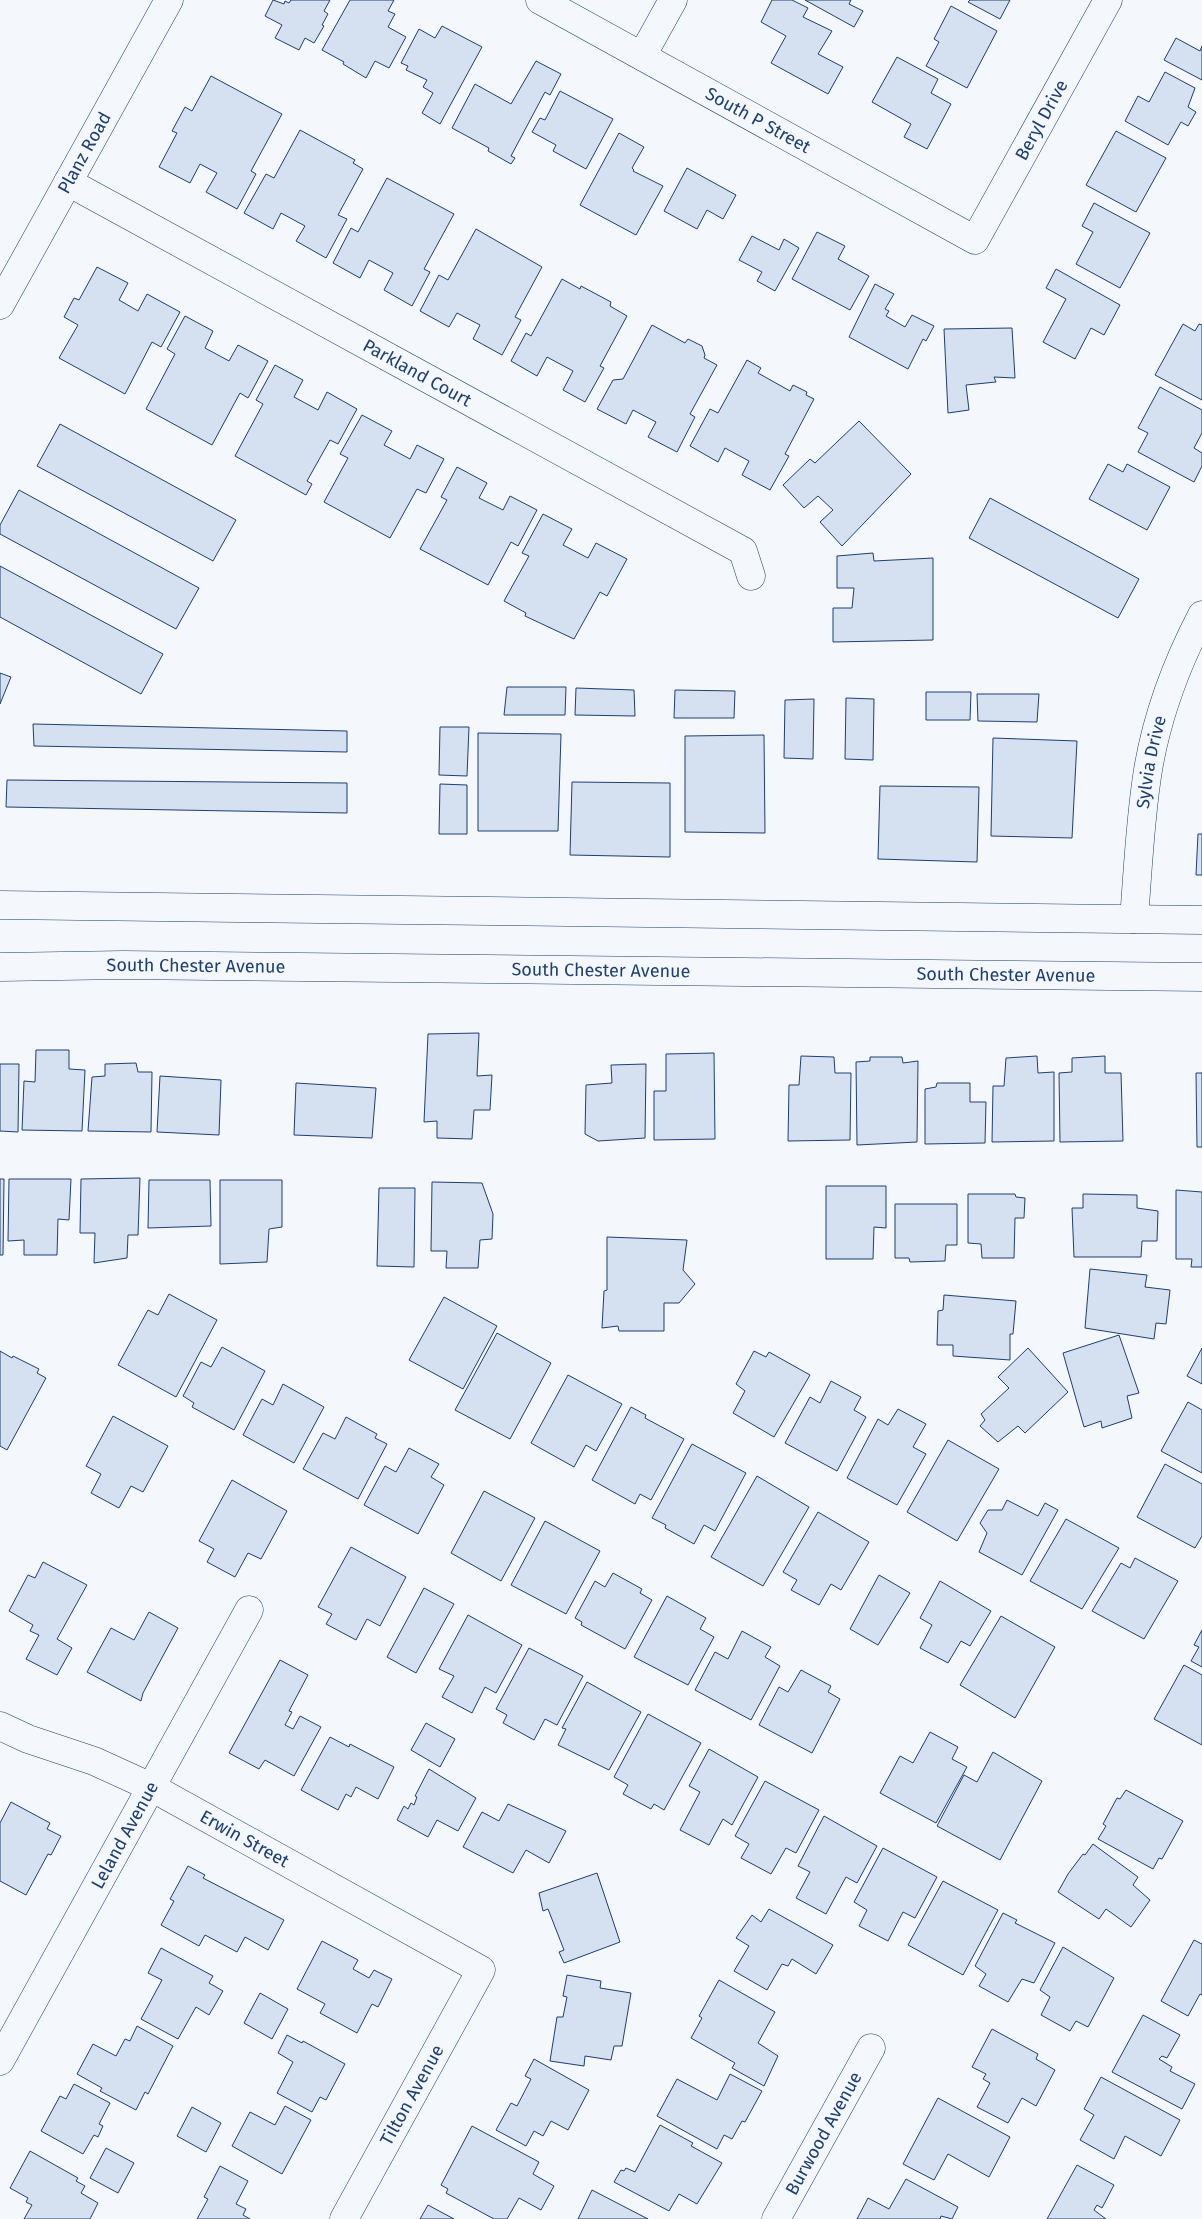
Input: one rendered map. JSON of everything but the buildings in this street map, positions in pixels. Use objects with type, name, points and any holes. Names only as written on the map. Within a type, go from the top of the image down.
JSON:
[{"type":"street","name":"Planz Road","points":[[0,305],[169,0]]},
{"type":"street","name":"South P Street","points":[[540,0],[975,240]]},
{"type":"street","points":[[642,56],[673,0]]},
{"type":"street","name":"Beryl Drive","points":[[975,240],[1108,0]]},
{"type":"street","name":"Parkland Court","points":[[68,182],[743,551],[751,576]]},
{"type":"street","name":"Sylvia Drive","points":[[1134,919],[1141,824],[1148,769],[1164,706],[1186,646],[1202,615]]},
{"type":"street","points":[[0,905],[1202,920]]},
{"type":"street","name":"South Chester Avenue","points":[[0,967],[124,965],[1202,978]]},
{"type":"street","name":"Leland Avenue","points":[[0,2060],[249,1610]]},
{"type":"street","name":"Erwin Street","points":[[0,1726],[28,1739],[94,1762],[151,1787],[481,1970]]},
{"type":"street","name":"Tilton Avenue","points":[[344,2219],[481,1970]]},
{"type":"street","name":"Burwood Avenue","points":[[776,2219],[871,2048]]}]
